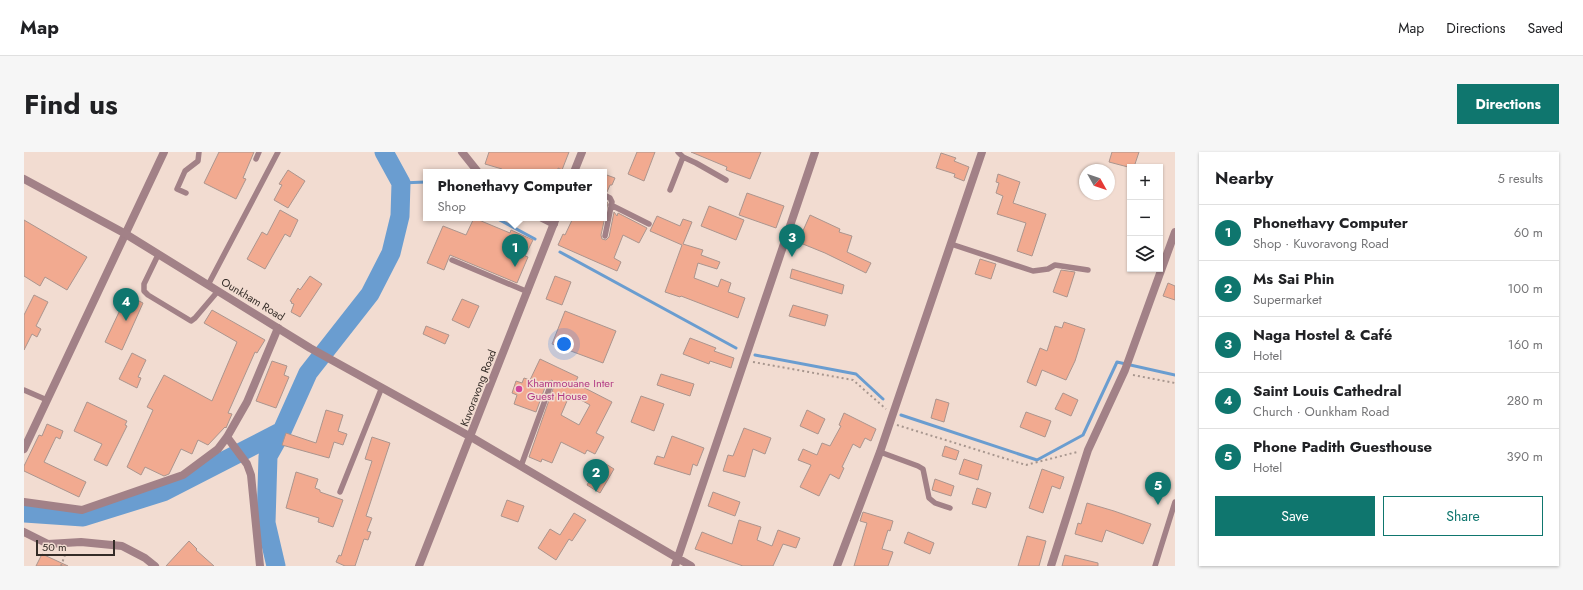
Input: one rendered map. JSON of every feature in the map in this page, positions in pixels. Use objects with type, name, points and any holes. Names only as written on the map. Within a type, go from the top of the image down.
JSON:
[{"type":"street","points":[[24,449],[124,233],[164,152]]},
{"type":"street","points":[[462,152],[476,169]]},
{"type":"street","points":[[575,169],[582,152]]},
{"type":"street","points":[[677,562],[815,152]]},
{"type":"street","points":[[836,566],[880,452],[982,152]]},
{"type":"street","name":"Ounkham Road","points":[[24,179],[124,233],[310,348],[521,466],[677,562],[691,566]]},
{"type":"street","name":"Kuvoravong Road","points":[[419,566],[555,221]]},
{"type":"street","points":[[1051,566],[1088,450],[1129,360],[1175,232]]},
{"type":"street","points":[[24,502],[82,510],[183,475],[218,449],[227,437],[247,402],[278,328]]},
{"type":"street","points":[[227,437],[247,464],[252,475],[260,566]]},
{"type":"street","points":[[24,532],[48,544],[81,542],[122,546],[144,558],[154,566]]},
{"type":"lane","points":[[186,193],[177,189],[185,171],[198,161],[199,152]]},
{"type":"lane","points":[[256,159],[259,152]]},
{"type":"lane","points":[[208,285],[278,152]]},
{"type":"lane","points":[[678,152],[683,157],[696,162],[726,180]]},
{"type":"lane","points":[[670,190],[683,157]]},
{"type":"lane","points":[[605,236],[611,205],[611,200],[607,197]]},
{"type":"lane","points":[[611,205],[649,224]]},
{"type":"lane","points":[[951,244],[1032,271],[1048,269],[1055,265],[1088,270]]},
{"type":"lane","points":[[158,255],[144,284],[144,291],[148,295],[191,321],[218,291]]},
{"type":"lane","points":[[452,260],[528,292]]},
{"type":"lane","points":[[521,466],[551,384]]},
{"type":"lane","points":[[340,492],[382,387]]},
{"type":"lane","points":[[24,390],[47,400]]},
{"type":"lane","points":[[880,452],[923,469],[929,498],[935,503],[950,508]]},
{"type":"lane","points":[[1155,566],[1175,502]]},
{"type":"path","points":[[744,360],[853,380],[891,419],[1026,465],[1088,450]]},
{"type":"path","points":[[1124,371],[1175,382]]},
{"type":"path","points":[[61,544],[66,552],[61,566]]},
{"type":"building","points":[[219,152],[254,152],[243,178],[246,179],[236,199],[204,183]]},
{"type":"building","points":[[489,152],[569,152],[562,169],[502,169],[485,164]]},
{"type":"building","points":[[637,152],[655,152],[644,181],[628,174]]},
{"type":"building","points":[[691,152],[761,152],[750,179],[726,170],[727,167]]},
{"type":"building","points":[[1112,152],[1139,152],[1135,164],[1127,164],[1127,167],[1109,162]]},
{"type":"building","points":[[941,153],[956,158],[954,161],[969,167],[964,181],[954,177],[955,174],[936,168]]},
{"type":"building","points":[[288,170],[305,181],[288,208],[274,200],[282,185],[279,184]]},
{"type":"building","points":[[998,174],[1020,182],[1013,203],[1046,214],[1032,256],[1017,251],[1026,223],[997,214],[1003,196],[996,193],[999,183],[996,182]]},
{"type":"building","points":[[607,175],[615,178],[612,185],[610,185],[607,192]]},
{"type":"building","points":[[747,193],[784,206],[776,228],[739,215]]},
{"type":"building","points":[[709,206],[744,220],[736,240],[701,226]]},
{"type":"building","points":[[280,210],[298,220],[290,237],[285,234],[265,269],[247,259],[262,232],[267,235]]},
{"type":"building","points":[[614,212],[617,216],[618,213],[647,228],[639,243],[623,235],[614,258],[621,262],[617,271],[558,245],[563,234],[565,235],[572,221],[604,221],[601,235],[602,239],[606,240],[609,237]]},
{"type":"building","points":[[810,215],[840,229],[839,232],[852,236],[847,252],[871,263],[866,273],[798,242]]},
{"type":"building","points":[[657,216],[680,226],[683,219],[692,222],[683,244],[703,250],[701,255],[720,262],[717,269],[698,263],[694,278],[718,287],[721,279],[731,283],[728,292],[745,298],[738,318],[681,296],[680,297],[665,292],[682,245],[650,231]]},
{"type":"building","points":[[24,220],[87,257],[67,290],[45,277],[40,286],[24,276]]},
{"type":"building","points":[[473,221],[481,221],[510,233],[511,230],[533,240],[525,256],[528,257],[517,283],[450,255],[444,270],[427,263],[443,226],[466,235]]},
{"type":"building","points":[[980,259],[996,264],[991,279],[975,274]]},
{"type":"building","points":[[792,269],[844,285],[842,294],[790,278]]},
{"type":"building","points":[[1061,270],[1075,272],[1067,297],[1053,292]]},
{"type":"building","points":[[310,276],[322,284],[300,317],[291,312],[294,304],[290,301],[298,288],[300,290]]},
{"type":"building","points":[[555,276],[571,282],[562,305],[546,299]]},
{"type":"building","points":[[1168,283],[1175,286],[1175,300],[1163,296]]},
{"type":"building","points":[[34,295],[48,302],[36,326],[41,329],[37,337],[32,334],[24,350],[24,315]]},
{"type":"building","points":[[127,295],[143,303],[122,350],[105,342]]},
{"type":"building","points":[[462,299],[479,306],[469,328],[452,320]]},
{"type":"building","points":[[793,305],[828,315],[825,326],[789,316]]},
{"type":"building","points":[[212,310],[265,340],[257,353],[255,352],[228,413],[232,414],[226,428],[225,427],[208,445],[198,440],[192,454],[181,449],[169,474],[164,476],[145,467],[141,475],[127,467],[153,410],[147,407],[164,375],[212,401],[237,342],[204,323]]},
{"type":"building","points":[[565,311],[616,331],[603,363],[552,344]]},
{"type":"building","points":[[1064,322],[1085,329],[1075,361],[1066,380],[1042,370],[1036,386],[1027,382],[1040,348],[1047,351],[1055,326],[1062,328]]},
{"type":"building","points":[[426,326],[449,335],[445,344],[423,334]]},
{"type":"building","points":[[690,338],[716,348],[714,351],[734,358],[731,368],[710,361],[709,364],[683,354]]},
{"type":"building","points":[[132,353],[146,360],[138,377],[141,378],[137,388],[119,379]]},
{"type":"building","points":[[540,359],[578,377],[575,383],[612,402],[596,433],[604,437],[595,454],[587,450],[585,454],[561,442],[552,463],[542,459],[541,462],[529,457],[555,383],[552,380],[547,382],[536,412],[514,404],[517,395],[512,393],[516,381],[522,383],[524,378],[530,380]],"holes":[[[570,394],[590,405],[579,425],[561,415]]]},
{"type":"building","points":[[272,361],[287,366],[284,375],[289,377],[276,408],[256,401]]},
{"type":"building","points":[[661,374],[694,384],[690,396],[657,385]]},
{"type":"building","points":[[1063,393],[1078,400],[1071,416],[1055,409]]},
{"type":"building","points":[[641,396],[664,404],[654,431],[631,422]]},
{"type":"building","points":[[936,399],[949,403],[944,422],[931,418]]},
{"type":"building","points":[[87,402],[127,421],[125,425],[127,426],[107,466],[94,460],[102,444],[74,431]]},
{"type":"building","points":[[326,410],[343,415],[338,431],[347,434],[343,445],[334,442],[329,458],[282,445],[286,433],[316,443]]},
{"type":"building","points":[[807,410],[825,419],[818,434],[800,426]]},
{"type":"building","points":[[1026,412],[1051,421],[1045,437],[1020,427]]},
{"type":"building","points":[[844,413],[876,429],[871,441],[865,438],[860,448],[853,444],[842,467],[844,468],[839,479],[830,474],[819,496],[800,487],[811,465],[798,460],[803,449],[817,455],[822,443],[830,446],[841,426],[839,425]]},
{"type":"building","points":[[47,424],[63,431],[60,439],[56,437],[44,462],[86,482],[79,497],[24,471],[24,466],[39,435],[42,436]]},
{"type":"building","points":[[744,428],[771,438],[765,454],[753,449],[745,477],[723,471],[728,455],[733,456]]},
{"type":"building","points":[[672,436],[704,448],[697,466],[693,464],[690,475],[654,464],[657,456],[664,458]]},
{"type":"building","points":[[372,437],[390,443],[366,516],[372,518],[367,531],[371,532],[368,540],[364,539],[355,566],[345,566],[336,562],[339,555],[341,556],[372,461],[365,459]]},
{"type":"building","points":[[945,446],[959,451],[956,460],[942,456]]},
{"type":"building","points":[[964,459],[982,465],[978,480],[959,474]]},
{"type":"building","points":[[601,461],[614,469],[600,493],[587,485]]},
{"type":"building","points":[[1042,469],[1064,477],[1060,489],[1052,486],[1043,513],[1029,508]]},
{"type":"building","points":[[296,472],[318,479],[315,488],[320,490],[320,492],[343,500],[333,527],[318,522],[319,518],[286,508]]},
{"type":"building","points":[[935,479],[954,486],[951,496],[932,490]]},
{"type":"building","points":[[977,488],[991,493],[986,508],[972,504]]},
{"type":"building","points":[[713,492],[740,502],[735,516],[708,506]]},
{"type":"building","points":[[507,500],[524,506],[518,522],[501,516]]},
{"type":"building","points":[[1087,503],[1151,524],[1143,544],[1106,530],[1102,542],[1075,534],[1078,523],[1081,524]]},
{"type":"building","points":[[863,512],[893,521],[890,531],[888,530],[882,549],[893,552],[888,566],[854,566],[867,523],[860,521]]},
{"type":"building","points":[[574,513],[586,520],[572,541],[569,539],[556,560],[538,548],[550,529],[560,535]]},
{"type":"building","points":[[739,520],[761,527],[757,540],[772,546],[778,530],[800,538],[796,548],[783,544],[773,566],[743,566],[695,549],[702,532],[732,544]]},
{"type":"building","points":[[908,532],[934,543],[930,554],[904,543]]},
{"type":"building","points":[[1027,536],[1046,541],[1039,566],[1018,566]]},
{"type":"building","points":[[189,541],[197,549],[196,550],[214,566],[166,566]]},
{"type":"building","points":[[42,554],[68,566],[36,566]]},
{"type":"building","points":[[1065,555],[1098,563],[1098,566],[1062,566]]},
{"type":"waterway","points":[[24,513],[83,517],[163,492],[282,431],[308,373],[370,294],[391,253],[400,216],[401,183],[384,152]]},
{"type":"waterway","points":[[401,183],[423,182]]},
{"type":"waterway","points":[[502,221],[535,239]]},
{"type":"waterway","points":[[560,252],[736,348]]},
{"type":"waterway","points":[[755,355],[856,374],[883,399]]},
{"type":"waterway","points":[[901,415],[1037,460],[1083,435],[1117,362],[1175,375]]},
{"type":"waterway","points":[[276,566],[266,523],[268,456],[282,431]]},
{"type":"place","name":"Naga Hostel & Café","points":[[792,257]]},
{"type":"place","name":"Phonethavy Computer","points":[[515,267]]},
{"type":"place","name":"Saint Louis Cathedral","points":[[126,321]]},
{"type":"place","name":"Khammouane Inter Guest House","points":[[519,389]]},
{"type":"place","name":"Ms Sai Phin","points":[[596,492]]},
{"type":"place","name":"Phone Padith Guesthouse","points":[[1158,505]]}]
